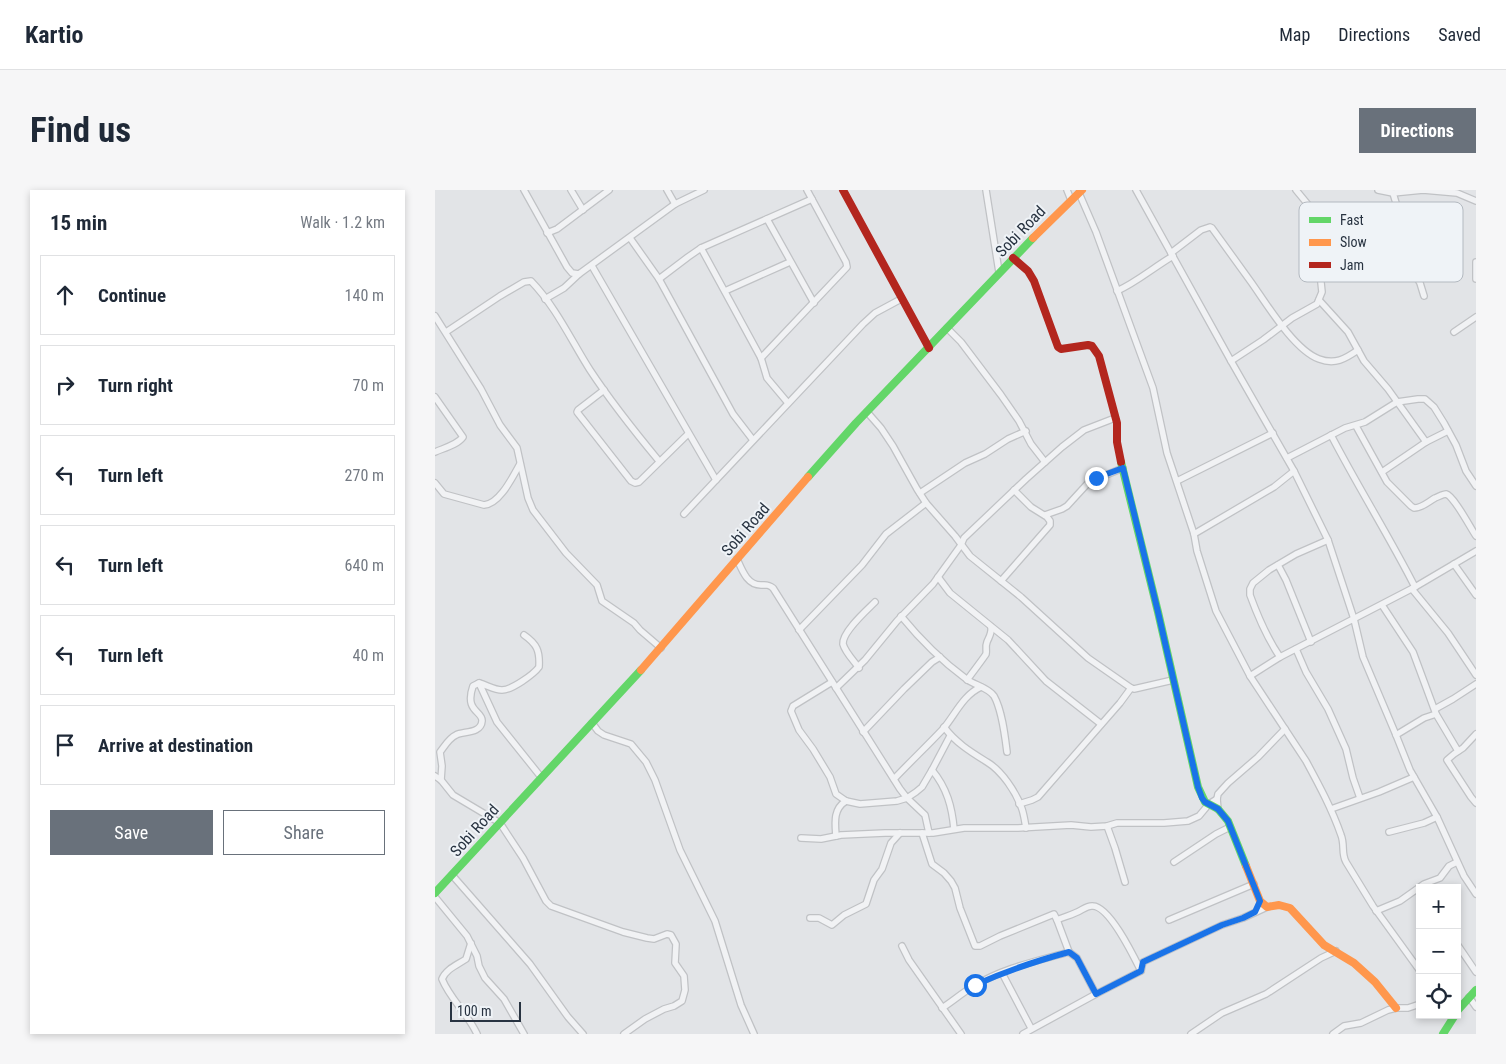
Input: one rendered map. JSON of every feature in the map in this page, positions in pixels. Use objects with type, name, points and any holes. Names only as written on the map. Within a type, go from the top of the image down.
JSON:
[{"type":"main road","points":[[843,190],[929,348]]},
{"type":"main road","name":"Sobi Road","points":[[435,892],[645,666],[830,452],[999,272],[1080,191]]},
{"type":"main road","points":[[1013,258],[1028,271],[1034,281],[1058,347],[1061,349],[1092,346],[1099,356],[1117,423],[1117,442],[1202,798],[1218,809],[1228,821],[1260,901],[1267,907],[1274,904],[1290,908],[1324,944],[1354,963],[1375,982],[1396,1008]]},
{"type":"main road","points":[[1461,1006],[1476,990]]},
{"type":"main road","points":[[1443,1034],[1452,1019]]},
{"type":"street","points":[[524,190],[567,267],[572,273],[579,274]]},
{"type":"street","points":[[571,190],[583,210]]},
{"type":"street","points":[[547,232],[557,229],[609,190]]},
{"type":"street","points":[[667,190],[675,204]]},
{"type":"street","points":[[545,299],[564,288],[579,274],[675,204],[704,190]]},
{"type":"street","points":[[761,358],[847,266],[807,190]]},
{"type":"street","points":[[986,190],[999,272]]},
{"type":"street","points":[[1067,190],[1071,200]]},
{"type":"street","points":[[1136,190],[1287,458],[1328,540],[1354,619],[1363,657],[1395,735],[1414,777],[1437,817],[1464,876],[1476,894]]},
{"type":"street","points":[[1296,190],[1306,202]]},
{"type":"street","points":[[1378,190],[1393,193],[1423,190],[1457,193],[1476,200]]},
{"type":"street","points":[[1080,191],[1153,388],[1167,453],[1194,534],[1197,551],[1215,611],[1250,676],[1306,761],[1331,809],[1343,842],[1343,856],[1377,911],[1416,965]]},
{"type":"street","points":[[1393,193],[1396,202]]},
{"type":"street","points":[[659,279],[701,248],[812,199]]},
{"type":"street","points":[[767,219],[814,303]]},
{"type":"street","points":[[1117,292],[1132,284],[1172,255],[1201,230],[1209,227],[1213,228],[1281,326],[1308,353],[1319,359],[1334,361],[1341,360],[1358,350]]},
{"type":"street","points":[[630,238],[659,279],[733,414],[753,440]]},
{"type":"street","points":[[701,248],[761,358],[767,378],[788,404]]},
{"type":"street","points":[[725,291],[790,262]]},
{"type":"street","points":[[1476,262],[1476,279]]},
{"type":"street","points":[[592,266],[716,480]]},
{"type":"street","points":[[446,332],[500,296],[524,282],[531,281],[566,329],[604,390],[659,461]]},
{"type":"street","points":[[1231,361],[1281,326],[1310,309],[1319,300],[1322,292],[1321,282]]},
{"type":"street","points":[[1419,282],[1424,296]]},
{"type":"street","points":[[684,514],[863,324],[875,313],[901,299]]},
{"type":"street","points":[[1319,300],[1348,332],[1364,361],[1388,389],[1426,442]]},
{"type":"street","points":[[435,316],[481,389],[500,425],[517,448],[533,510],[567,553],[597,584],[602,601],[634,623],[661,648]]},
{"type":"street","points":[[1454,332],[1476,317]]},
{"type":"street","points":[[947,328],[961,342],[995,388],[1026,431],[1031,444],[1045,462]]},
{"type":"street","points":[[604,390],[577,411],[631,481],[639,482],[688,434]]},
{"type":"street","points":[[435,452],[462,440],[463,437],[436,399]]},
{"type":"street","points":[[1287,458],[1345,428],[1365,422],[1397,402],[1425,399],[1434,407],[1456,445],[1466,471],[1476,486]]},
{"type":"street","points":[[867,412],[893,446],[926,503],[943,521],[970,556],[1021,597],[1088,658],[1131,688],[1134,689],[1173,680]]},
{"type":"street","points":[[950,736],[922,786],[907,798],[860,804],[846,801],[836,794],[830,777],[799,730],[791,712],[793,706],[834,685],[859,668],[901,616],[938,578],[965,538],[1014,490],[1084,430],[1115,418]]},
{"type":"street","points":[[1356,426],[1387,482],[1414,508],[1419,508],[1444,494],[1448,495],[1476,536]]},
{"type":"street","points":[[920,493],[965,462],[985,454],[1008,439],[1026,431]]},
{"type":"street","points":[[1382,472],[1426,442],[1448,431]]},
{"type":"street","points":[[1177,481],[1273,433]]},
{"type":"street","points":[[1331,435],[1353,478],[1381,523],[1414,588],[1476,674]]},
{"type":"street","points":[[435,483],[444,494],[484,506],[489,505],[505,490],[520,464]]},
{"type":"street","points":[[1045,515],[1067,506],[1089,482],[1123,468]]},
{"type":"street","points":[[1194,534],[1274,486],[1294,471]]},
{"type":"street","points":[[1001,580],[1050,525],[1050,521],[1045,515],[1031,507],[1014,490]]},
{"type":"street","points":[[799,630],[861,565],[887,534],[926,503]]},
{"type":"street","points":[[1280,657],[1263,627],[1250,595],[1250,589],[1253,583],[1278,565],[1296,554],[1328,540]]},
{"type":"street","points":[[1250,676],[1280,657],[1414,588],[1476,551]]},
{"type":"street","points":[[737,559],[750,582],[773,588],[894,779],[907,798],[925,815],[929,833]]},
{"type":"street","points":[[1454,564],[1476,595]]},
{"type":"street","points":[[1278,565],[1311,642]]},
{"type":"street","points":[[938,578],[950,592],[1008,640],[1046,681],[1101,724]]},
{"type":"street","points":[[859,668],[844,645],[843,640],[852,626],[875,602]]},
{"type":"street","points":[[1382,605],[1413,652],[1436,712],[1458,751]]},
{"type":"street","points":[[901,616],[940,657],[969,681],[991,692],[995,697],[999,708],[1007,752]]},
{"type":"street","points":[[969,681],[977,665],[985,657],[991,627]]},
{"type":"street","points":[[441,780],[442,766],[437,752],[455,735],[474,731],[483,721],[470,703],[473,686],[479,683],[503,690],[507,689],[535,672],[539,667],[538,650],[532,641],[524,635]]},
{"type":"street","points":[[1296,649],[1306,672],[1328,708],[1346,749],[1360,798]]},
{"type":"street","points":[[932,662],[933,650]]},
{"type":"street","points":[[863,732],[904,688],[940,657]]},
{"type":"street","points":[[969,681],[973,690]]},
{"type":"street","points":[[479,683],[497,722],[541,777]]},
{"type":"street","points":[[1395,735],[1436,712],[1476,684]]},
{"type":"street","points":[[894,779],[944,727],[952,714],[973,690],[981,687]]},
{"type":"street","points":[[1019,804],[1038,797],[1131,688]]},
{"type":"street","points":[[592,723],[598,732],[631,744],[646,762],[655,780],[680,850],[715,921],[741,1005],[754,1034]]},
{"type":"street","points":[[944,727],[950,736],[995,769],[1016,796],[1026,828]]},
{"type":"street","points":[[1218,809],[1218,794],[1285,729]]},
{"type":"street","points":[[1476,734],[1447,760],[1471,798],[1476,802]]},
{"type":"street","points":[[932,770],[941,781],[947,793],[952,809],[954,829]]},
{"type":"street","points":[[435,776],[441,780],[453,795],[500,823],[523,858],[546,901],[551,906],[623,932],[652,939],[667,934],[671,935],[677,951],[675,964],[684,976],[685,990],[682,1000],[674,1006],[645,1019],[624,1034]]},
{"type":"street","points":[[1331,809],[1414,777]]},
{"type":"street","points":[[801,838],[821,839],[836,836],[929,833],[964,828],[1091,827],[1117,823],[1188,821],[1199,816],[1209,804],[1217,799]]},
{"type":"street","points":[[836,836],[835,817],[841,804],[846,801]]},
{"type":"street","points":[[1389,832],[1424,823],[1437,817]]},
{"type":"street","points":[[1107,826],[1125,882]]},
{"type":"street","points":[[1174,862],[1230,827]]},
{"type":"street","points":[[810,918],[819,918],[832,925],[844,915],[866,904],[874,880],[882,870],[891,843],[900,833]]},
{"type":"street","points":[[922,833],[932,864],[944,873],[955,888],[959,908],[975,946],[980,946],[999,936],[1054,914],[1069,952],[1077,958],[1096,994]]},
{"type":"street","points":[[1377,911],[1400,900],[1424,884],[1440,878],[1449,866],[1457,862]]},
{"type":"street","points":[[451,875],[530,964],[568,1017],[583,1034]]},
{"type":"street","points":[[1169,920],[1254,884]]},
{"type":"street","points":[[435,898],[471,943],[485,978],[504,999],[524,1034]]},
{"type":"street","points":[[1255,912],[1260,901]]},
{"type":"street","points":[[1057,920],[1078,912],[1087,906],[1095,906],[1101,909],[1123,937],[1141,971]]},
{"type":"street","points":[[1141,971],[1143,962],[1213,928],[1267,907]]},
{"type":"street","points":[[471,943],[466,959],[443,974],[442,979],[458,1005],[472,1022],[477,1034]]},
{"type":"street","points":[[1321,958],[1324,944]]},
{"type":"street","points":[[902,946],[909,960],[961,1034]]},
{"type":"street","points":[[1461,950],[1476,972]]},
{"type":"street","points":[[1191,1034],[1222,1013],[1266,994],[1321,958],[1336,951]]},
{"type":"street","points":[[942,1008],[975,985],[1002,973],[1043,958],[1069,952]]},
{"type":"street","points":[[1023,1034],[1031,1028],[1141,971]]},
{"type":"street","points":[[1002,973],[1031,1028]]},
{"type":"street","points":[[1469,997],[1476,1007]]},
{"type":"street","points":[[1333,1034],[1344,1026],[1361,1023],[1388,1010],[1416,1005]]},
{"type":"traffic: fast","points":[[808,477],[856,423],[1033,238]]},
{"type":"traffic: fast","points":[[1121,462],[1198,787],[1205,802],[1218,809],[1228,821],[1246,866]]},
{"type":"traffic: fast","points":[[435,893],[641,670]]},
{"type":"traffic: fast","points":[[1461,1007],[1476,990]]},
{"type":"traffic: fast","points":[[1443,1034],[1452,1019]]},
{"type":"traffic: slow","points":[[1033,238],[1082,190]]},
{"type":"traffic: slow","points":[[641,670],[808,477]]},
{"type":"traffic: slow","points":[[1246,866],[1260,901],[1267,907],[1279,905],[1290,908],[1324,945],[1354,963],[1375,982],[1396,1008]]},
{"type":"traffic: jam","points":[[843,190],[929,348]]},
{"type":"traffic: jam","points":[[1013,258],[1028,271],[1034,281],[1058,347],[1061,349],[1088,345],[1092,346],[1099,356],[1117,423],[1117,442],[1121,462]]},
{"type":"route","points":[[975,985],[1043,958],[1071,952],[1077,958],[1096,994],[1141,971],[1143,962],[1222,925],[1255,912],[1260,901],[1228,821],[1218,809],[1205,802],[1198,787],[1123,468],[1096,478]]}]
